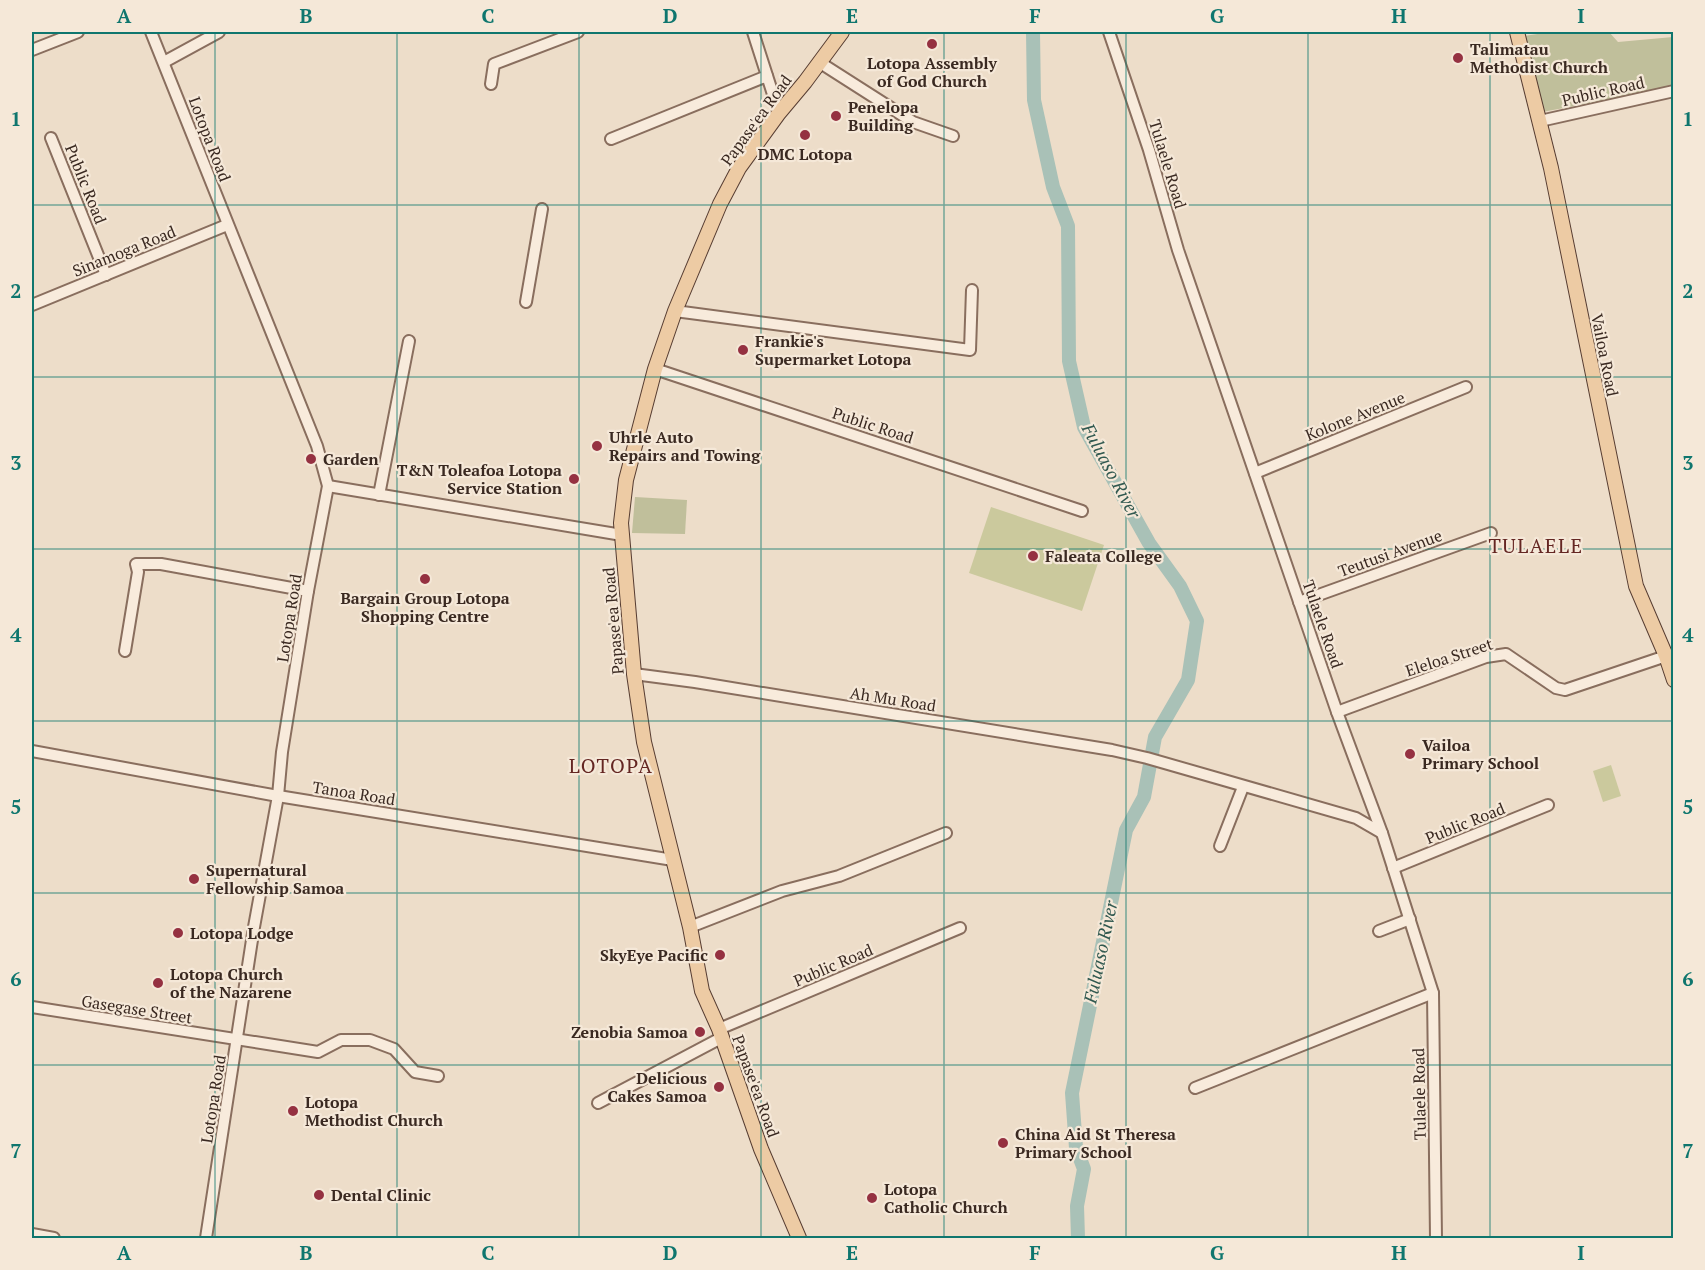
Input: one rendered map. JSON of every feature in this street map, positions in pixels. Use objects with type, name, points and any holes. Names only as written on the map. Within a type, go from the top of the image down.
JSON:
[{"type":"main road","name":"Papase'ea Road","points":[[799,1239],[761,1149],[720,1034],[702,991],[690,927],[644,742],[634,674],[622,535],[622,508],[626,480],[656,369],[675,311],[715,215],[739,168],[842,32]]},
{"type":"main road","name":"Vailoa Road","points":[[1517,32],[1540,121],[1636,586],[1669,662],[1674,680]]},
{"type":"street","points":[[32,50],[78,32]]},
{"type":"street","name":"Lotopa Road","points":[[151,32],[317,446],[328,486],[308,591],[284,741],[278,796],[254,927],[206,1239]]},
{"type":"street","points":[[164,62],[219,32]]},
{"type":"street","points":[[491,84],[494,64],[578,32]]},
{"type":"street","points":[[753,32],[779,113]]},
{"type":"street","name":"Tulaele Road","points":[[1109,32],[1149,150],[1178,249],[1337,712],[1382,833],[1433,993],[1436,1239]]},
{"type":"street","points":[[819,62],[912,122],[953,136]]},
{"type":"street","points":[[611,139],[767,76]]},
{"type":"street","name":"Public Road","points":[[1540,121],[1674,91]]},
{"type":"street","name":"Public Road","points":[[51,138],[106,275]]},
{"type":"street","points":[[526,303],[542,209]]},
{"type":"street","name":"Sinamoga Road","points":[[32,305],[227,225]]},
{"type":"street","points":[[675,311],[970,350],[972,290]]},
{"type":"street","points":[[379,495],[409,341]]},
{"type":"street","name":"Public Road","points":[[656,369],[1082,511]]},
{"type":"street","name":"Kolone Avenue","points":[[1255,473],[1466,387]]},
{"type":"street","points":[[328,486],[622,535]]},
{"type":"street","name":"Teutusi Avenue","points":[[1299,602],[1491,533]]},
{"type":"street","points":[[125,651],[138,572],[136,564],[160,564],[308,591]]},
{"type":"street","name":"Eleloa Street","points":[[1337,712],[1486,657],[1506,654],[1556,688],[1566,690],[1669,662]]},
{"type":"street","name":"Ah Mu Road","points":[[634,674],[1112,750],[1147,758],[1243,787]]},
{"type":"street","name":"Tanoa Road","points":[[32,751],[278,796],[673,860]]},
{"type":"street","points":[[1220,846],[1243,787],[1356,818],[1382,833]]},
{"type":"street","name":"Public Road","points":[[1393,868],[1548,805]]},
{"type":"street","points":[[690,927],[782,891],[839,876],[946,833]]},
{"type":"street","points":[[1379,931],[1410,919]]},
{"type":"street","name":"Public Road","points":[[598,1103],[720,1034],[960,928]]},
{"type":"street","points":[[1195,1088],[1433,993]]},
{"type":"street","name":"Gasegase Street","points":[[32,1007],[237,1040]]},
{"type":"street","points":[[237,1040],[318,1052],[340,1040],[370,1040],[394,1049],[415,1072],[438,1076]]},
{"type":"street","points":[[32,1234],[54,1239]]},
{"type":"shaded area","points":[[991,507],[1104,545],[1082,611],[969,573]]},
{"type":"shaded area","points":[[1611,765],[1621,796],[1603,802],[1593,771]]},
{"type":"green space","points":[[1551,32],[1609,32],[1618,42],[1673,37],[1673,88],[1542,112],[1524,36]]},
{"type":"green space","points":[[635,497],[687,500],[685,534],[632,533]]},
{"type":"waterway","name":"Fuluaso River","points":[[1033,32],[1034,100],[1053,187],[1068,226],[1069,361],[1084,427],[1149,543],[1180,586],[1197,621],[1188,680],[1155,737],[1144,797],[1126,830],[1072,1093],[1076,1148],[1084,1169],[1077,1206],[1078,1238]]},
{"type":"place","name":"Lotopa Assembly of God Church","points":[[932,44]]},
{"type":"place","name":"Talimatau Methodist Church","points":[[1458,58]]},
{"type":"place","name":"Penelopa Building","points":[[836,116]]},
{"type":"place","name":"DMC Lotopa","points":[[805,135]]},
{"type":"place","name":"Frankie's Supermarket Lotopa","points":[[743,350]]},
{"type":"place","name":"Uhrle Auto Repairs and Towing","points":[[597,446]]},
{"type":"place","name":"Garden","points":[[311,459]]},
{"type":"place","name":"T&N Toleafoa Lotopa Service Station","points":[[574,479]]},
{"type":"place","name":"Faleata College","points":[[1033,556]]},
{"type":"place","name":"Bargain Group Lotopa Shopping Centre","points":[[425,579]]},
{"type":"place","name":"Vailoa Primary School","points":[[1410,754]]},
{"type":"place","name":"Supernatural Fellowship Samoa","points":[[194,879]]},
{"type":"place","name":"Lotopa Lodge","points":[[178,933]]},
{"type":"place","name":"SkyEye Pacific","points":[[720,955]]},
{"type":"place","name":"Lotopa Church of the Nazarene","points":[[158,983]]},
{"type":"place","name":"Zenobia Samoa","points":[[700,1032]]},
{"type":"place","name":"Delicious Cakes Samoa","points":[[719,1087]]},
{"type":"place","name":"Lotopa Methodist Church","points":[[293,1111]]},
{"type":"place","name":"China Aid St Theresa Primary School","points":[[1003,1143]]},
{"type":"place","name":"Dental Clinic","points":[[319,1195]]},
{"type":"place","name":"Lotopa Catholic Church","points":[[872,1198]]},
{"type":"district","name":"TULAELE","points":[[1536,546]]},
{"type":"district","name":"LOTOPA","points":[[611,766]]}]
